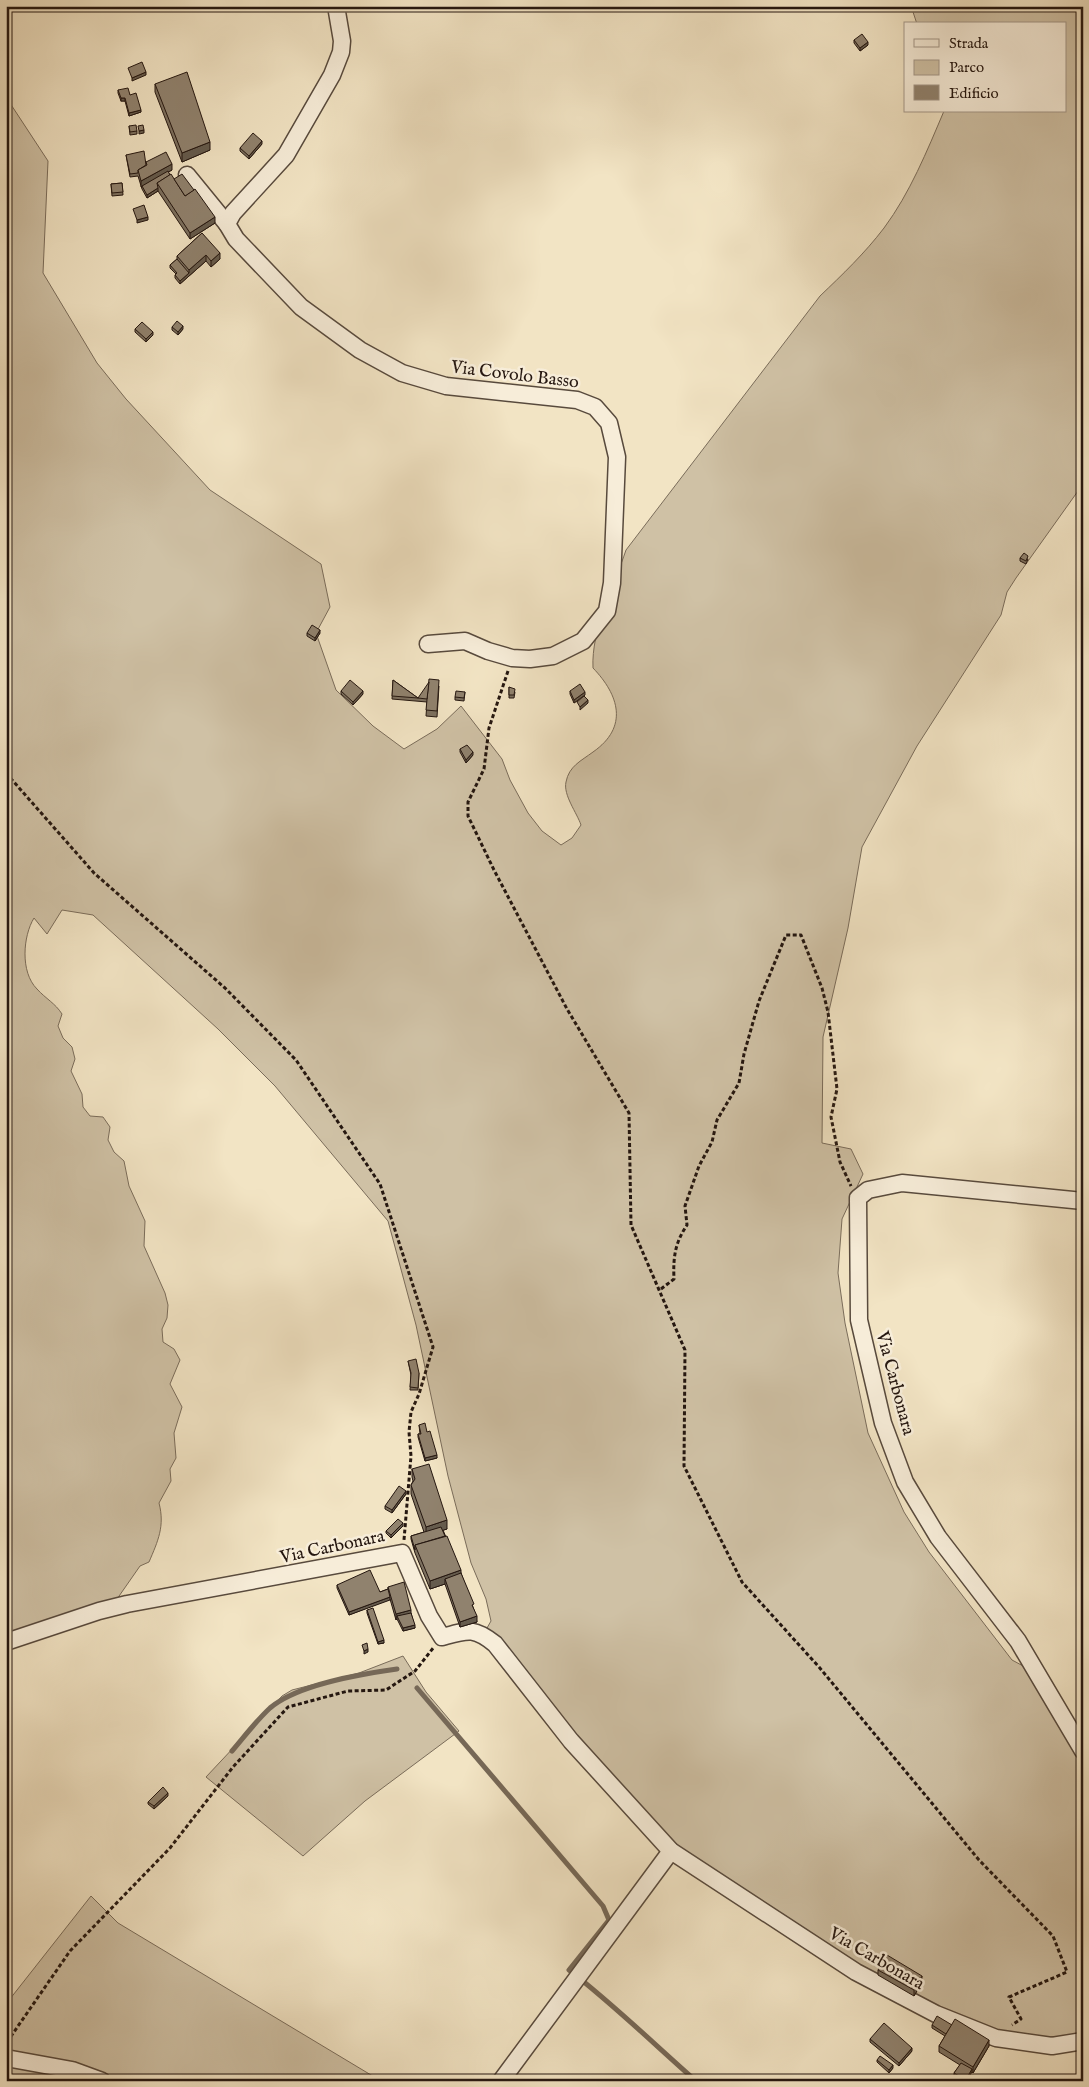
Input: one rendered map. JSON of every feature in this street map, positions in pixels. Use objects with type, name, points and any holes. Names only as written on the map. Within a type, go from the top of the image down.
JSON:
[{"type":"street","points":[[227,224],[233,213],[286,155],[332,75],[341,52],[342,41],[336,6]]},
{"type":"street","name":"Via Covolo Basso","points":[[187,175],[227,224],[236,239],[301,307],[360,350],[402,373],[446,386],[577,400],[600,411],[609,423],[617,457],[612,583],[606,611],[583,641],[553,656],[530,659],[512,658],[464,641],[428,644]]},
{"type":"street","points":[[858,1198],[868,1190],[902,1183],[1083,1201]]},
{"type":"street","name":"Via Carbonara","points":[[858,1198],[859,1320],[883,1422],[905,1482],[938,1537],[1018,1641],[1083,1751]]},
{"type":"street","name":"Via Carbonara","points":[[6,1642],[99,1611],[127,1604],[402,1553],[429,1616],[442,1637],[468,1630],[480,1632],[495,1644],[571,1742],[670,1851],[856,1972],[936,2014],[996,2038],[1052,2046],[1083,2041]]},
{"type":"street","points":[[501,2081],[670,1851]]},
{"type":"street","points":[[6,2058],[72,2070],[102,2081]]},
{"type":"path","points":[[512,658],[489,728],[484,769],[468,802],[468,816],[494,870],[567,1009],[629,1112],[631,1225],[661,1289],[685,1350],[684,1466],[742,1582],[819,1667],[979,1860],[1053,1936],[1067,1972],[1009,1997],[1021,2019],[996,2038]]},
{"type":"path","points":[[6,773],[94,873],[225,988],[296,1060],[380,1184],[433,1347],[412,1412],[409,1432],[412,1456],[402,1553]]},
{"type":"path","points":[[661,1289],[674,1279],[673,1255],[679,1237],[687,1225],[685,1206],[699,1166],[712,1142],[717,1120],[739,1083],[746,1045],[759,1001],[786,936],[801,935],[822,988],[837,1089],[831,1117],[840,1162],[858,1198]]},
{"type":"path","points":[[6,2043],[70,1951],[170,1848],[233,1767],[288,1707],[348,1691],[386,1690],[415,1672],[442,1637]]},
{"type":"green space","points":[[911,6],[1083,6],[1083,484],[1007,592],[1001,615],[917,746],[862,847],[848,928],[823,1037],[822,1143],[851,1149],[863,1174],[842,1219],[838,1273],[845,1323],[868,1433],[904,1512],[929,1552],[1012,1660],[1025,1667],[1083,1763],[1083,2048],[1055,2053],[988,2045],[699,1870],[483,1635],[491,1621],[486,1599],[471,1563],[448,1476],[416,1325],[388,1221],[275,1086],[218,1029],[93,915],[62,910],[47,934],[34,918],[27,934],[25,954],[28,973],[37,989],[62,1014],[58,1026],[63,1038],[72,1047],[75,1059],[71,1071],[82,1094],[83,1107],[90,1116],[103,1117],[110,1127],[108,1140],[114,1152],[124,1161],[129,1186],[145,1221],[144,1246],[165,1293],[168,1305],[167,1318],[162,1329],[163,1342],[174,1349],[180,1360],[170,1384],[182,1407],[174,1433],[176,1458],[170,1469],[171,1481],[159,1503],[161,1526],[158,1540],[149,1562],[140,1566],[117,1599],[6,1637],[6,97],[48,161],[43,273],[97,363],[126,399],[210,490],[321,564],[330,607],[316,633],[336,690],[373,726],[404,749],[437,729],[461,706],[502,759],[510,780],[528,813],[542,831],[561,845],[572,838],[581,825],[567,793],[566,782],[568,776],[576,764],[604,742],[612,732],[616,722],[614,700],[602,678],[593,668],[593,653],[599,623],[626,550],[820,296],[861,255],[884,228],[910,186],[944,112],[1066,112],[1066,22],[916,22]]},
{"type":"green space","points":[[403,1656],[426,1692],[459,1731],[365,1801],[303,1856],[206,1777],[282,1696],[292,1690],[359,1673]]},
{"type":"green space","points":[[91,1896],[118,1923],[381,2081],[6,2081],[6,2004]]},
{"type":"building","points":[[862,34],[868,42],[860,48],[854,40]]},
{"type":"building","points":[[142,62],[146,72],[132,78],[128,68]]},
{"type":"building","points":[[187,72],[210,142],[182,153],[155,84]]},
{"type":"building","points":[[128,88],[130,95],[136,93],[141,110],[129,113],[125,98],[121,98],[118,90]]},
{"type":"building","points":[[136,125],[137,131],[130,132],[129,126]]},
{"type":"building","points":[[143,125],[144,130],[139,131],[138,126]]},
{"type":"building","points":[[253,133],[262,141],[249,156],[240,148]]},
{"type":"building","points":[[144,151],[146,165],[138,170],[138,173],[130,174],[126,155]]},
{"type":"building","points":[[166,152],[172,164],[141,181],[138,170],[147,165],[146,162]]},
{"type":"building","points":[[168,171],[170,175],[157,183],[158,188],[147,195],[142,186]]},
{"type":"building","points":[[171,174],[185,196],[195,189],[215,217],[190,233],[157,183]]},
{"type":"building","points":[[182,174],[194,190],[185,196],[174,179]]},
{"type":"building","points":[[122,183],[123,192],[112,193],[111,184]]},
{"type":"building","points":[[144,205],[148,217],[137,220],[133,209]]},
{"type":"building","points":[[202,233],[220,253],[211,261],[206,255],[189,270],[177,256]]},
{"type":"building","points":[[177,259],[189,273],[180,281],[175,275],[177,273],[170,265]]},
{"type":"building","points":[[177,321],[183,326],[178,332],[172,327]]},
{"type":"building","points":[[142,322],[153,332],[146,339],[135,329]]},
{"type":"building","points":[[1024,553],[1028,556],[1026,561],[1020,558]]},
{"type":"building","points":[[312,625],[320,630],[315,638],[307,633]]},
{"type":"building","points":[[429,679],[439,680],[437,711],[426,710]]},
{"type":"building","points":[[350,680],[363,691],[353,702],[341,691]]},
{"type":"building","points":[[393,680],[418,698],[392,696]]},
{"type":"building","points":[[429,682],[427,699],[418,698]]},
{"type":"building","points":[[580,684],[585,692],[574,700],[570,691]]},
{"type":"building","points":[[509,687],[515,689],[514,695],[509,695]]},
{"type":"building","points":[[456,691],[465,692],[464,698],[455,697]]},
{"type":"building","points":[[584,696],[588,700],[580,707],[577,702]]},
{"type":"building","points":[[467,745],[473,752],[466,760],[460,749]]},
{"type":"building","points":[[416,1359],[419,1373],[418,1388],[410,1387],[411,1373],[408,1361]]},
{"type":"building","points":[[425,1423],[427,1432],[430,1431],[437,1455],[425,1458],[418,1434],[421,1434],[419,1425]]},
{"type":"building","points":[[429,1464],[447,1520],[426,1527],[411,1485],[415,1479],[412,1469]]},
{"type":"building","points":[[399,1486],[406,1491],[392,1510],[385,1506]]},
{"type":"building","points":[[398,1519],[403,1523],[391,1535],[386,1531]]},
{"type":"building","points":[[441,1527],[445,1536],[415,1545],[415,1550],[411,1536]]},
{"type":"building","points":[[447,1536],[461,1570],[430,1581],[415,1545]]},
{"type":"building","points":[[370,1570],[380,1592],[388,1589],[390,1597],[349,1612],[337,1585]]},
{"type":"building","points":[[461,1573],[477,1616],[460,1622],[445,1579]]},
{"type":"building","points":[[404,1582],[411,1610],[396,1614],[388,1587]]},
{"type":"building","points":[[373,1608],[384,1640],[378,1642],[367,1610]]},
{"type":"building","points":[[411,1613],[415,1625],[403,1628],[397,1616]]},
{"type":"building","points":[[367,1643],[368,1649],[364,1651],[362,1645]]},
{"type":"building","points":[[163,1787],[168,1793],[154,1806],[148,1802]]},
{"type":"building","points":[[887,1955],[922,1976],[914,1990],[878,1970]]},
{"type":"building","points":[[937,2016],[952,2025],[946,2034],[932,2025]]},
{"type":"building","points":[[955,2019],[989,2040],[973,2067],[939,2046]]},
{"type":"building","points":[[884,2023],[912,2048],[899,2063],[870,2039]]},
{"type":"building","points":[[880,2056],[893,2065],[889,2070],[877,2060]]},
{"type":"building","points":[[961,2063],[972,2069],[965,2081],[956,2081],[959,2076],[954,2073]]},
{"type":"waterway","points":[[232,1751],[270,1708],[297,1692],[331,1681],[397,1669]]},
{"type":"waterway","points":[[417,1688],[603,1906],[609,1920],[569,1970],[696,2081]]}]
